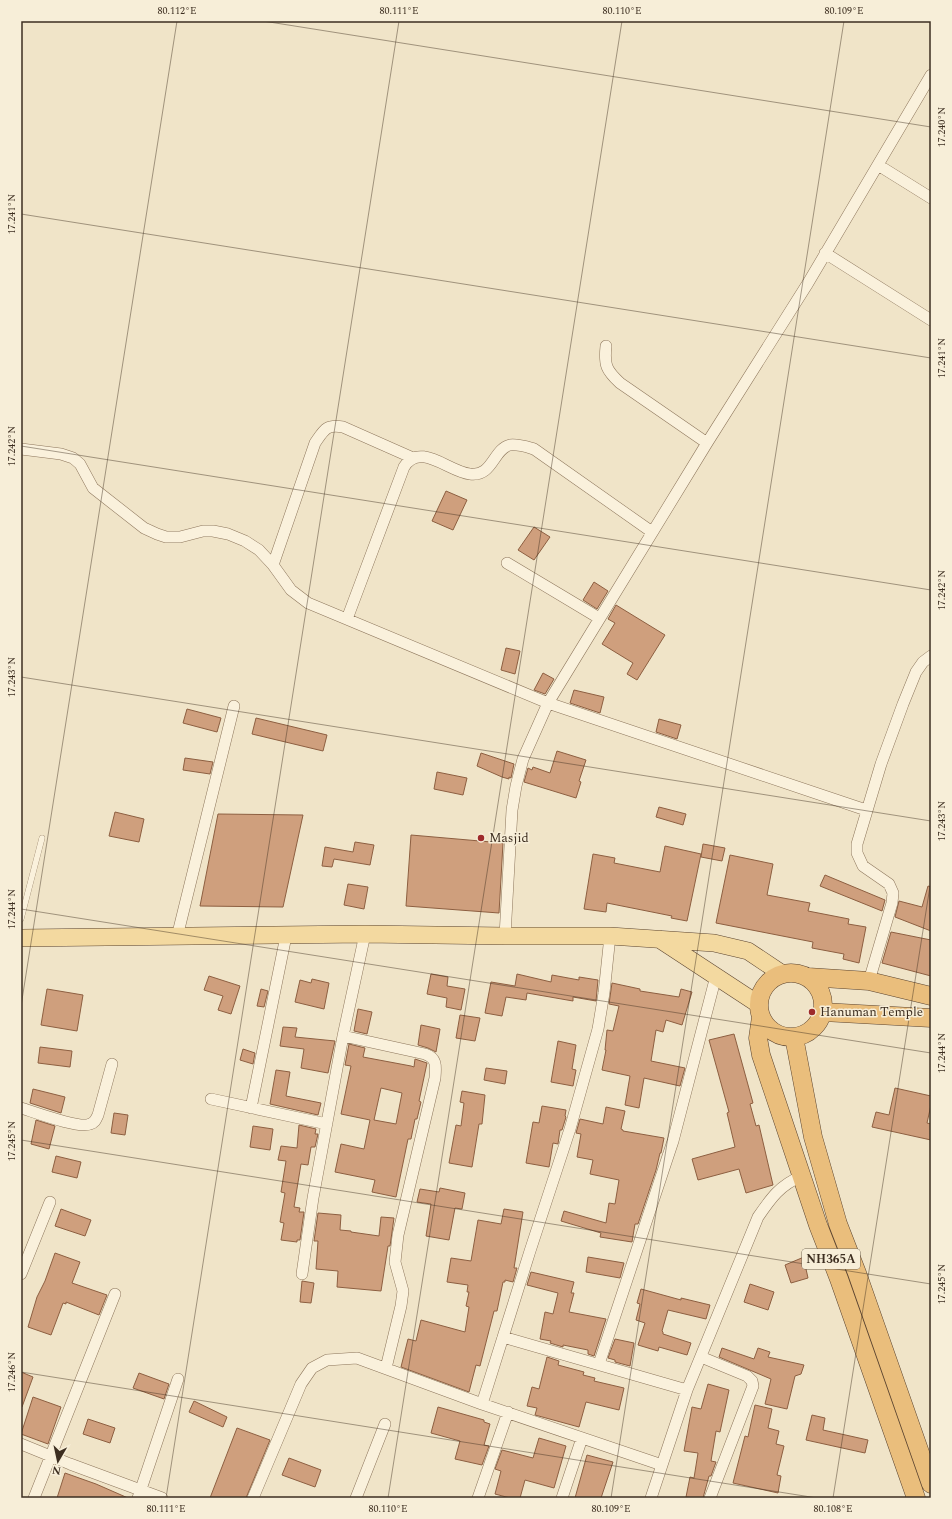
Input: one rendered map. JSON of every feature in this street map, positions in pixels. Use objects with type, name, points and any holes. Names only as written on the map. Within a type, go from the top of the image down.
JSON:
[{"type":"highway","points":[[781,973],[795,972],[808,976],[869,981],[931,996]]},
{"type":"highway","name":"NH365A","points":[[781,973],[769,980],[761,991],[758,1038],[761,1055],[818,1225],[916,1498]]},
{"type":"highway","points":[[759,1011],[769,1029],[780,1036],[794,1037],[807,1033],[818,1024],[823,1012],[824,998],[818,986],[808,976]]},
{"type":"highway","points":[[823,1012],[931,1018]]},
{"type":"highway","name":"NH365A","points":[[794,1037],[813,1137],[838,1224],[860,1281],[931,1484]]},
{"type":"main road","points":[[21,938],[365,934],[610,936],[657,938],[714,943],[748,951],[781,973]]},
{"type":"main road","points":[[657,938],[716,976],[759,1011]]},
{"type":"street","points":[[505,936],[512,810],[516,786],[523,759],[548,703],[825,253],[931,75]]},
{"type":"street","points":[[878,165],[931,198]]},
{"type":"street","points":[[825,253],[931,320]]},
{"type":"street","points":[[606,346],[604,360],[612,376],[707,443]]},
{"type":"street","points":[[273,565],[315,443],[327,428],[334,425],[343,427],[413,458]]},
{"type":"street","points":[[347,619],[404,467],[408,461],[419,456],[430,458],[469,474],[476,474],[487,469],[504,448],[510,445],[521,445],[534,449],[652,532]]},
{"type":"street","points":[[21,449],[62,454],[73,458],[80,464],[93,488],[144,528],[157,534],[166,537],[180,537],[203,531],[213,531],[228,534],[245,541],[259,550],[273,565],[291,590],[308,602],[347,619],[548,703],[866,810]]},
{"type":"street","points":[[507,563],[599,618]]},
{"type":"street","points":[[869,981],[892,902],[892,893],[889,884],[863,866],[857,853],[858,844],[866,810],[881,764],[916,672],[931,656]]},
{"type":"street","points":[[177,936],[234,706]]},
{"type":"street","points":[[302,1274],[313,1198],[343,1036],[365,934]]},
{"type":"street","points":[[251,1108],[286,936]]},
{"type":"street","points":[[482,1404],[570,1129],[598,1029],[604,993],[610,936]]},
{"type":"street","points":[[599,1364],[674,1141],[716,976]]},
{"type":"street","points":[[343,1036],[425,1054],[434,1059],[436,1066],[435,1078],[398,1235],[395,1262],[403,1291],[401,1306],[386,1368]]},
{"type":"street","points":[[21,1108],[77,1125],[90,1124],[95,1121],[98,1115],[112,1064]]},
{"type":"street","points":[[211,1099],[327,1124]]},
{"type":"street","points":[[651,1498],[687,1390],[758,1217],[772,1196],[789,1181],[802,1176]]},
{"type":"street","points":[[21,1274],[50,1202]]},
{"type":"street","points":[[34,1498],[116,1294]]},
{"type":"street","points":[[503,1337],[687,1390]]},
{"type":"street","points":[[701,1357],[747,1376],[752,1381],[753,1386],[710,1498]]},
{"type":"street","points":[[253,1498],[301,1384],[312,1368],[327,1360],[344,1358],[357,1358],[482,1404],[662,1465]]},
{"type":"street","points":[[140,1494],[178,1379]]},
{"type":"street","points":[[478,1498],[508,1412]]},
{"type":"street","points":[[356,1498],[385,1424]]},
{"type":"street","points":[[562,1498],[582,1438]]},
{"type":"street","points":[[21,1444],[140,1494],[162,1498]]},
{"type":"lane","points":[[21,919],[42,838]]},
{"type":"building","points":[[446,491],[467,500],[453,530],[432,521]]},
{"type":"building","points":[[534,527],[550,537],[534,560],[518,550]]},
{"type":"building","points":[[594,582],[608,591],[597,609],[583,600]]},
{"type":"building","points":[[616,605],[665,635],[637,680],[627,674],[633,663],[602,644],[615,623],[608,619]]},
{"type":"building","points":[[506,648],[520,651],[515,674],[501,670]]},
{"type":"building","points":[[543,673],[554,679],[545,694],[534,690]]},
{"type":"building","points":[[574,690],[604,697],[600,713],[570,703]]},
{"type":"building","points":[[187,709],[221,718],[217,732],[183,723]]},
{"type":"building","points":[[256,718],[327,735],[323,751],[252,734]]},
{"type":"building","points":[[659,719],[681,725],[677,739],[656,732]]},
{"type":"building","points":[[557,751],[586,760],[579,781],[581,782],[576,798],[524,782],[528,768],[532,770],[533,767],[550,773]]},
{"type":"building","points":[[481,753],[514,764],[511,778],[509,777],[509,779],[502,777],[477,766]]},
{"type":"building","points":[[185,758],[213,762],[210,774],[183,770]]},
{"type":"building","points":[[437,772],[467,778],[463,795],[434,789]]},
{"type":"building","points":[[659,807],[686,814],[683,825],[656,817]]},
{"type":"building","points":[[115,812],[144,819],[139,842],[109,836]]},
{"type":"building","points":[[218,814],[303,815],[283,907],[200,906]]},
{"type":"building","points":[[411,835],[503,843],[499,913],[406,906]]},
{"type":"building","points":[[355,842],[374,845],[370,865],[334,859],[332,867],[322,866],[325,847],[353,852]]},
{"type":"building","points":[[703,844],[725,848],[722,861],[701,857]]},
{"type":"building","points":[[665,846],[701,854],[687,921],[671,918],[672,916],[607,903],[606,912],[584,909],[593,854],[615,858],[614,863],[660,872]]},
{"type":"building","points":[[730,855],[773,864],[767,895],[810,903],[808,911],[849,919],[848,924],[866,927],[859,963],[843,959],[844,954],[812,948],[813,942],[716,923]]},
{"type":"building","points":[[825,875],[885,900],[882,911],[820,886]]},
{"type":"building","points":[[348,884],[368,887],[364,909],[344,905]]},
{"type":"building","points":[[928,886],[931,887],[931,931],[895,917],[899,901],[922,907]]},
{"type":"building","points":[[891,932],[931,940],[931,976],[882,963]]},
{"type":"building","points":[[431,974],[448,977],[447,986],[465,989],[461,1010],[446,1007],[447,998],[427,994]]},
{"type":"building","points":[[517,974],[551,982],[552,975],[579,980],[579,977],[598,980],[596,1001],[573,997],[573,1001],[527,993],[526,1000],[506,997],[502,1016],[485,1013],[491,982],[515,986]]},
{"type":"building","points":[[209,976],[240,986],[231,1014],[218,1010],[223,996],[204,990]]},
{"type":"building","points":[[312,979],[329,983],[324,1009],[295,1002],[300,980],[311,983]]},
{"type":"building","points":[[612,983],[640,989],[640,991],[679,997],[681,989],[692,992],[682,1025],[666,1020],[663,1032],[656,1030],[651,1061],[685,1068],[680,1086],[644,1078],[639,1108],[625,1105],[630,1076],[602,1070],[606,1050],[607,1030],[613,1031],[619,1006],[609,1004]]},
{"type":"building","points":[[47,989],[83,995],[77,1031],[41,1025]]},
{"type":"building","points":[[261,989],[268,991],[264,1007],[257,1006]]},
{"type":"building","points":[[358,1009],[372,1012],[367,1034],[354,1031]]},
{"type":"building","points":[[460,1015],[480,1018],[475,1041],[456,1038]]},
{"type":"building","points":[[421,1025],[440,1029],[436,1052],[418,1045]]},
{"type":"building","points":[[283,1027],[297,1028],[295,1037],[335,1041],[328,1073],[301,1068],[304,1049],[280,1046]]},
{"type":"building","points":[[734,1034],[753,1103],[750,1104],[756,1126],[759,1125],[773,1185],[746,1193],[739,1169],[698,1180],[692,1159],[735,1147],[727,1113],[729,1112],[709,1040]]},
{"type":"building","points":[[558,1041],[576,1045],[572,1069],[576,1070],[573,1086],[551,1082]]},
{"type":"building","points":[[349,1044],[365,1048],[363,1057],[414,1067],[415,1059],[427,1063],[419,1101],[421,1102],[417,1119],[415,1119],[411,1139],[408,1139],[396,1197],[372,1192],[375,1180],[335,1172],[341,1144],[364,1149],[370,1120],[341,1114],[351,1066],[345,1065]],"holes":[[[381,1088],[402,1093],[396,1124],[374,1120]]]},
{"type":"building","points":[[40,1047],[72,1051],[70,1067],[38,1063]]},
{"type":"building","points":[[243,1049],[255,1053],[253,1064],[240,1060]]},
{"type":"building","points":[[486,1068],[507,1071],[505,1084],[484,1080]]},
{"type":"building","points":[[276,1070],[290,1072],[286,1096],[321,1103],[318,1115],[270,1104]]},
{"type":"building","points":[[895,1088],[931,1096],[931,1105],[927,1123],[931,1124],[931,1140],[872,1127],[876,1112],[889,1115]]},
{"type":"building","points":[[33,1089],[65,1097],[61,1113],[30,1103]]},
{"type":"building","points":[[462,1091],[485,1095],[482,1124],[479,1124],[472,1167],[449,1163],[456,1125],[461,1126],[464,1103],[460,1102]]},
{"type":"building","points":[[542,1106],[566,1110],[566,1117],[562,1130],[560,1130],[558,1144],[553,1143],[549,1167],[526,1163],[533,1122],[539,1123]]},
{"type":"building","points":[[606,1107],[625,1111],[621,1129],[623,1131],[664,1138],[656,1170],[638,1224],[635,1224],[632,1242],[600,1237],[601,1233],[561,1221],[564,1211],[606,1223],[609,1203],[615,1204],[619,1180],[590,1174],[593,1160],[577,1157],[581,1134],[576,1133],[580,1119],[603,1124]]},
{"type":"building","points":[[114,1113],[128,1115],[125,1135],[111,1133]]},
{"type":"building","points":[[36,1120],[55,1126],[49,1149],[31,1144]]},
{"type":"building","points":[[299,1125],[316,1129],[315,1134],[318,1134],[315,1147],[311,1147],[308,1165],[301,1164],[294,1207],[300,1208],[299,1212],[304,1212],[300,1240],[297,1240],[297,1242],[281,1240],[284,1223],[280,1222],[285,1193],[281,1192],[286,1161],[278,1160],[281,1146],[297,1148]]},
{"type":"building","points":[[253,1126],[273,1129],[270,1150],[250,1147]]},
{"type":"building","points":[[56,1156],[81,1162],[77,1178],[52,1172]]},
{"type":"building","points":[[440,1188],[465,1193],[462,1209],[455,1208],[449,1240],[426,1236],[431,1204],[417,1202],[420,1189],[439,1192]]},
{"type":"building","points":[[61,1209],[91,1220],[85,1236],[55,1226]]},
{"type":"building","points":[[504,1209],[523,1212],[514,1268],[517,1268],[513,1282],[505,1280],[505,1282],[503,1282],[497,1311],[494,1311],[480,1366],[476,1365],[469,1392],[401,1367],[408,1339],[416,1341],[421,1320],[465,1332],[469,1307],[466,1306],[469,1292],[467,1292],[468,1285],[447,1282],[451,1258],[471,1261],[478,1220],[501,1224]]},
{"type":"building","points":[[318,1213],[341,1215],[340,1230],[379,1236],[381,1217],[394,1218],[381,1291],[337,1287],[338,1271],[316,1269],[318,1241],[314,1241]]},
{"type":"building","points":[[55,1253],[80,1262],[72,1283],[107,1295],[99,1315],[66,1302],[66,1304],[63,1303],[51,1335],[28,1327],[37,1297],[45,1281]]},
{"type":"building","points":[[588,1257],[624,1263],[620,1278],[586,1272]]},
{"type":"building","points":[[804,1257],[808,1268],[806,1269],[808,1278],[791,1283],[785,1265]]},
{"type":"building","points":[[531,1272],[574,1282],[571,1293],[574,1293],[569,1312],[606,1319],[594,1356],[588,1354],[588,1350],[563,1345],[563,1347],[550,1343],[551,1341],[540,1339],[545,1312],[553,1314],[558,1293],[527,1285]]},
{"type":"building","points":[[302,1281],[314,1283],[311,1303],[300,1302]]},
{"type":"building","points":[[750,1284],[774,1292],[768,1310],[744,1302]]},
{"type":"building","points":[[641,1289],[681,1300],[681,1298],[710,1305],[706,1319],[668,1310],[662,1331],[663,1334],[691,1343],[687,1355],[659,1347],[658,1351],[638,1345],[645,1323],[636,1320],[640,1304],[637,1303]]},
{"type":"building","points":[[615,1339],[634,1343],[630,1366],[615,1362],[615,1360],[608,1358]]},
{"type":"building","points":[[722,1348],[754,1359],[758,1348],[770,1352],[768,1357],[804,1365],[801,1374],[795,1376],[787,1409],[765,1404],[771,1379],[719,1357]]},
{"type":"building","points":[[547,1357],[559,1361],[558,1365],[584,1372],[583,1375],[595,1378],[594,1381],[624,1388],[619,1410],[586,1402],[579,1427],[535,1415],[537,1408],[527,1406],[532,1387],[539,1389]]},
{"type":"building","points":[[21,1372],[33,1377],[22,1407],[21,1406]]},
{"type":"building","points":[[139,1373],[169,1384],[164,1399],[133,1388]]},
{"type":"building","points":[[708,1384],[729,1390],[720,1432],[716,1431],[711,1461],[716,1462],[711,1476],[709,1476],[703,1498],[686,1497],[690,1477],[694,1478],[698,1453],[684,1451],[692,1407],[701,1409]]},
{"type":"building","points":[[33,1397],[61,1407],[48,1444],[21,1434]]},
{"type":"building","points":[[194,1401],[227,1417],[223,1427],[189,1412]]},
{"type":"building","points":[[755,1405],[772,1409],[768,1428],[779,1431],[776,1444],[784,1446],[777,1475],[781,1476],[778,1493],[733,1483],[745,1436],[748,1437]]},
{"type":"building","points":[[438,1407],[484,1420],[484,1422],[490,1424],[484,1445],[489,1446],[482,1465],[455,1459],[460,1441],[431,1433]]},
{"type":"building","points":[[812,1415],[825,1418],[823,1430],[868,1440],[865,1453],[806,1440]]},
{"type":"building","points":[[88,1419],[115,1428],[110,1443],[83,1434]]},
{"type":"building","points":[[237,1428],[270,1440],[246,1498],[210,1498]]},
{"type":"building","points":[[539,1438],[566,1446],[554,1488],[525,1480],[520,1498],[510,1498],[495,1494],[501,1471],[495,1469],[502,1450],[533,1458]]},
{"type":"building","points":[[587,1455],[613,1462],[601,1498],[575,1498]]},
{"type":"building","points":[[289,1458],[321,1470],[315,1487],[282,1475]]},
{"type":"building","points":[[65,1473],[96,1484],[128,1498],[57,1498]]},
{"type":"place","name":"Masjid","points":[[481,838]]},
{"type":"place","name":"Hanuman Temple","points":[[812,1012]]}]
